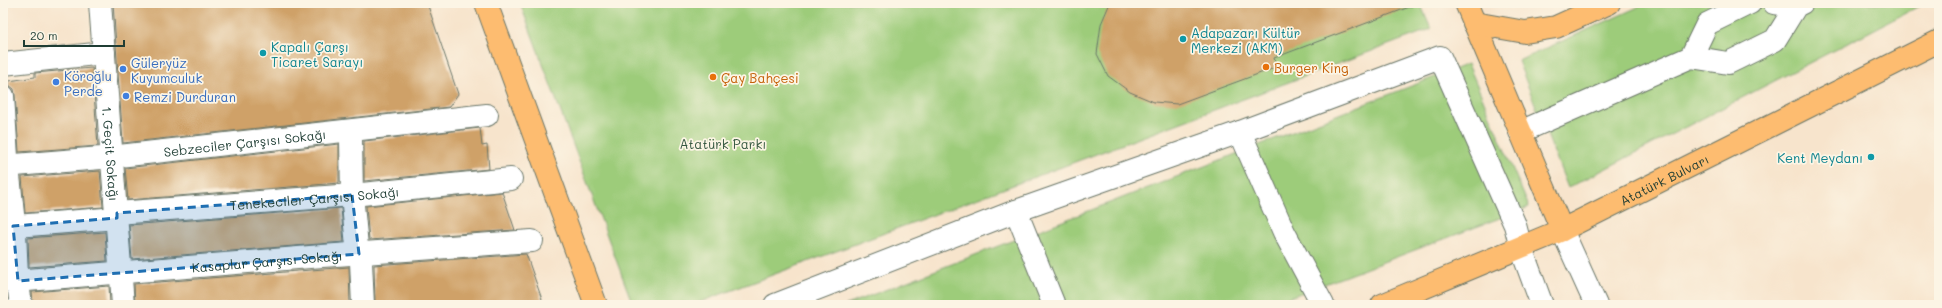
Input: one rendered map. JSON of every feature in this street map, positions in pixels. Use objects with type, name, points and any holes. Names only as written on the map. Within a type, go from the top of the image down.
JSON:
[{"type":"main road","points":[[486,3],[596,305]]},
{"type":"main road","points":[[1466,3],[1562,230]]},
{"type":"main road","points":[[1474,23],[1525,32],[1556,26],[1609,3]]},
{"type":"main road","name":"Atatürk Bulvarı","points":[[1382,305],[1562,230],[1939,41]]},
{"type":"street","name":"1. Geçit Sokağı","points":[[100,3],[123,305]]},
{"type":"street","points":[[1691,57],[1707,24],[1750,3]]},
{"type":"street","points":[[1774,3],[1799,4]]},
{"type":"street","points":[[1520,132],[1691,57],[1728,63],[1775,40],[1799,4]]},
{"type":"street","points":[[3,64],[104,53]]},
{"type":"street","points":[[775,305],[1016,211],[1240,132],[1440,57],[1513,222],[1542,305]]},
{"type":"street","points":[[3,96],[8,227],[15,233],[11,282],[21,305]]},
{"type":"street","name":"Sebzeciler Çarşısı Sokağı","points":[[6,166],[112,156],[487,115]]},
{"type":"street","points":[[1240,132],[1284,232],[1323,305]]},
{"type":"street","points":[[350,140],[352,194],[363,305]]},
{"type":"street","name":"Tenekeciler Çarşısı Sokağı","points":[[8,227],[117,215],[511,179]]},
{"type":"street","points":[[1016,211],[1054,305]]},
{"type":"street","points":[[1562,230],[1596,305]]},
{"type":"street","name":"Kasaplar Çarşısı Sokağı","points":[[11,282],[532,241]]},
{"type":"highlighted area","points":[[352,195],[359,254],[18,281],[13,226],[117,218],[117,213]]},
{"type":"green space","name":"Atatürk Parkı","points":[[520,3],[1420,3],[1431,29],[692,305],[633,305]]},
{"type":"green space","points":[[1647,3],[1925,3],[1568,188],[1518,61]]},
{"type":"green space","points":[[1468,64],[1529,207],[1269,305],[846,305]]},
{"type":"building","points":[[113,3],[427,3],[458,94],[449,107],[123,143]]},
{"type":"building","name":"Adapazarı Kültür Merkezi (AKM)","points":[[1110,3],[1412,3],[1412,6],[1274,58],[1277,67],[1177,104],[1154,102],[1130,92],[1108,76],[1097,54],[1101,24]]},
{"type":"building","points":[[92,68],[98,146],[19,152],[15,95],[14,89],[9,85],[9,81],[35,77],[35,73]]},
{"type":"building","points":[[480,128],[482,146],[487,145],[489,169],[364,181],[364,141]]},
{"type":"building","points":[[339,144],[339,183],[128,200],[125,168]]},
{"type":"building","points":[[100,171],[103,207],[25,213],[22,177]]},
{"type":"building","points":[[502,192],[515,230],[369,240],[366,206]]},
{"type":"building","points":[[341,208],[344,242],[132,259],[129,225]]},
{"type":"building","points":[[105,232],[107,261],[29,267],[28,238]]},
{"type":"building","points":[[526,254],[544,305],[375,305],[374,265]]},
{"type":"building","points":[[349,267],[350,305],[135,305],[134,284]]},
{"type":"building","points":[[109,286],[110,305],[33,305],[32,292]]},
{"type":"place","name":"Adapazarı Kültür Merkezi (AKM)","points":[[1183,39]]},
{"type":"place","name":"Kapalı Çarşı Ticaret Sarayı","points":[[263,53]]},
{"type":"place","name":"Burger King","points":[[1266,67]]},
{"type":"place","name":"Güleryüz Kuyumculuk","points":[[123,69]]},
{"type":"place","name":"Çay Bahçesi","points":[[713,77]]},
{"type":"place","name":"Köroğlu Perde","points":[[56,82]]},
{"type":"place","name":"Remzi Durduran","points":[[126,96]]},
{"type":"place","name":"Kent Meydanı","points":[[1871,157]]}]
